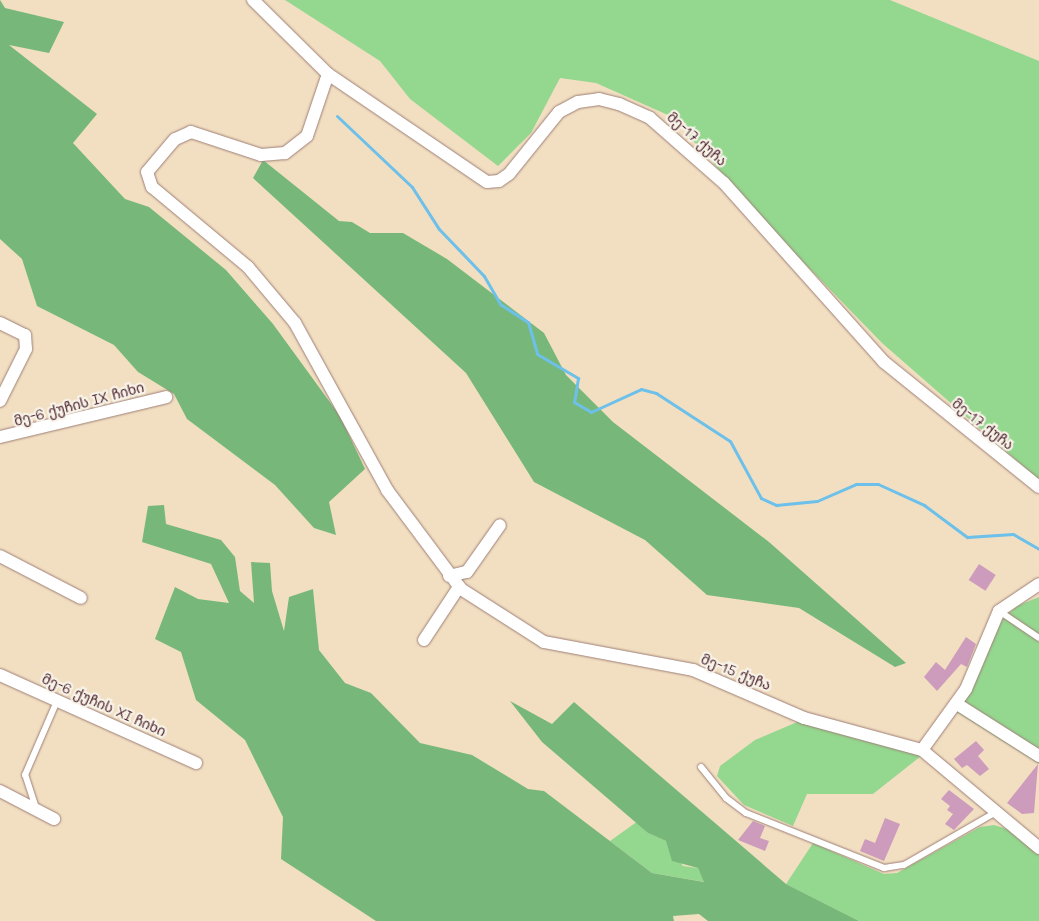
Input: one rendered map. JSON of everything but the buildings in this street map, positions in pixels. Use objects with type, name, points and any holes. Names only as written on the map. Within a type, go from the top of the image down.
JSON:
[{"type":"street","name":"მე-17 ქუჩა","points":[[253,0],[328,74],[487,182],[499,181],[509,174],[559,112],[578,102],[598,99],[619,104],[650,118],[724,183],[884,362],[1039,487]]},
{"type":"street","name":"მე-15 ქუჩა","points":[[328,74],[306,136],[284,153],[261,155],[191,132],[175,139],[147,172],[152,187],[248,267],[296,323],[387,490],[458,587],[509,623],[544,642],[693,670],[804,718],[922,750]]},
{"type":"street","points":[[0,323],[24,335],[26,349],[0,401]]},
{"type":"street","name":"მე-6 ქუჩის IX ჩიხი","points":[[0,437],[166,396]]},
{"type":"street","points":[[450,576],[467,572],[500,525]]},
{"type":"street","points":[[0,556],[81,598]]},
{"type":"street","points":[[1039,584],[999,611],[957,704],[922,750],[1039,848]]},
{"type":"street","points":[[424,640],[458,587]]},
{"type":"street","name":"მე-6 ქუჩის XI ჩიხი","points":[[0,675],[196,763]]},
{"type":"street","points":[[957,704],[1039,756]]},
{"type":"street","points":[[0,791],[54,819]]},
{"type":"lane","points":[[999,611],[1039,638]]},
{"type":"lane","points":[[37,810],[25,775],[57,701]]},
{"type":"lane","points":[[701,767],[726,798],[746,812],[884,868],[904,864],[996,812]]},
{"type":"green space","points":[[0,0],[5,8],[64,22],[49,53],[9,45],[97,114],[73,143],[125,199],[149,207],[226,270],[273,324],[340,416],[365,469],[329,502],[336,535],[314,528],[275,485],[187,419],[174,394],[138,372],[114,345],[37,306],[22,259],[0,239]]},
{"type":"green space","points":[[285,0],[890,0],[1039,61],[1039,480],[882,343],[776,234],[689,136],[686,123],[596,83],[560,78],[531,133],[498,166],[410,99],[380,61]]},
{"type":"green space","points":[[263,160],[339,221],[352,222],[370,233],[403,233],[447,259],[544,333],[566,375],[613,422],[769,542],[906,663],[895,667],[799,608],[707,595],[645,540],[534,482],[466,373],[253,178]]},
{"type":"green space","points":[[164,505],[166,524],[221,540],[235,557],[240,591],[254,603],[251,562],[270,563],[272,591],[284,631],[289,597],[313,589],[319,650],[345,683],[371,693],[420,743],[472,755],[528,789],[544,791],[652,873],[704,882],[698,868],[672,861],[666,841],[648,833],[542,742],[510,701],[552,724],[574,702],[786,884],[859,921],[708,921],[699,914],[673,916],[674,921],[376,921],[281,859],[283,817],[245,740],[196,700],[181,652],[155,639],[175,587],[198,599],[229,603],[211,564],[142,542],[148,506]]},
{"type":"green space","points":[[1039,597],[1039,764],[955,711],[1002,620],[1017,606]]},
{"type":"green space","points":[[802,720],[921,756],[873,794],[807,794],[793,826],[744,805],[717,776],[720,766],[755,740]]},
{"type":"green space","points":[[638,821],[648,833],[666,841],[683,866],[698,868],[705,882],[652,873],[610,841]]},
{"type":"green space","points":[[994,825],[1007,829],[1039,853],[1039,921],[859,921],[786,884],[813,843],[884,874],[897,873],[980,827]]},
{"type":"waterway","points":[[337,116],[412,187],[439,229],[484,276],[500,304],[528,322],[537,354],[578,378],[574,402],[591,412],[641,389],[656,393],[730,441],[761,498],[776,505],[817,501],[856,484],[878,484],[924,505],[967,537],[1013,534],[1039,549]]}]
